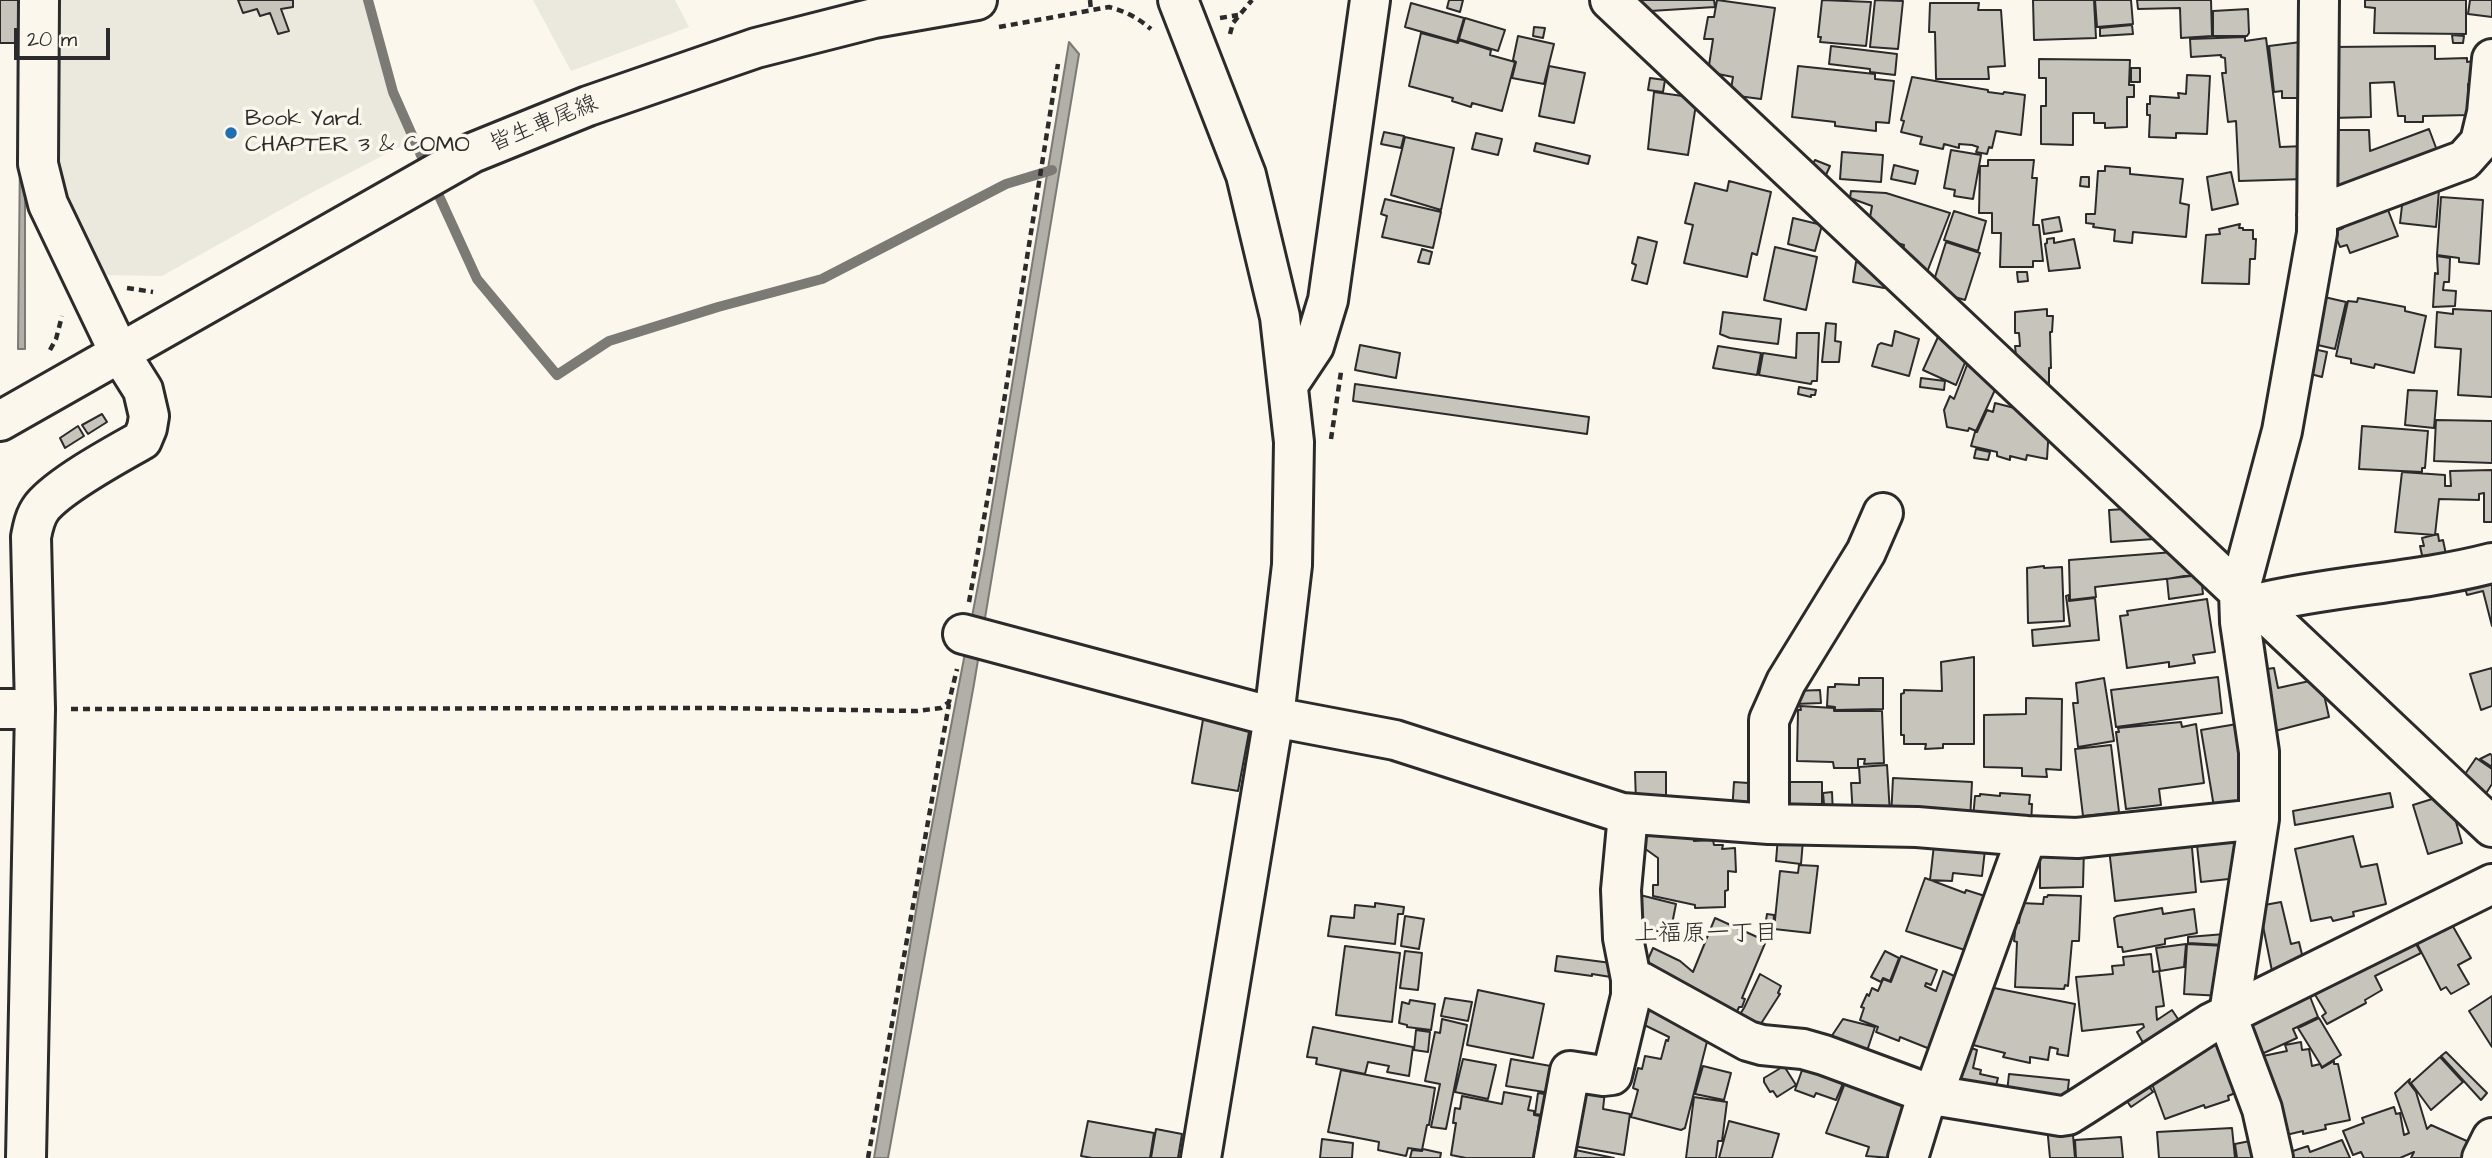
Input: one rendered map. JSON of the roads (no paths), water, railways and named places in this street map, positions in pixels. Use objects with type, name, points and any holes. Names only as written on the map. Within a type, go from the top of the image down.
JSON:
[{"type":"street","points":[[26,1158],[18,709],[31,537],[36,517],[51,497],[142,440],[148,428],[147,401],[143,390],[118,352],[48,204],[41,178],[38,164],[39,0]]},
{"type":"street","points":[[1178,0],[1246,175],[1280,317],[1294,442],[1292,565],[1274,717],[1200,1158]]},
{"type":"street","points":[[1288,385],[1314,346],[1328,300],[1370,0]]},
{"type":"street","points":[[1610,0],[2492,827]]},
{"type":"street","points":[[2273,1158],[2262,1109],[2229,1016],[2259,819],[2259,752],[2241,622],[2282,431],[2316,233],[2319,0]]},
{"type":"street","name":"皆生車尾線","points":[[0,421],[118,352],[485,148],[587,106],[757,48],[874,18],[988,14]]},
{"type":"street","points":[[2317,215],[2465,160],[2480,142],[2490,113],[2492,59]]},
{"type":"street","points":[[1769,824],[1769,720],[1786,681],[1866,552],[1883,513]]},
{"type":"street","points":[[2248,598],[2289,596],[2454,573],[2492,563]]},
{"type":"street","points":[[979,637],[1274,717],[1395,740],[1628,814],[1769,824],[1917,827],[2077,838],[2259,819]]},
{"type":"street","points":[[1554,1158],[1570,1071],[1608,1077],[1612,1075],[1630,1004],[1631,979],[1623,938],[1621,890],[1628,814]]},
{"type":"street","points":[[1908,1158],[1923,1109],[1932,1096],[2027,836]]},
{"type":"street","points":[[1631,979],[1748,1041],[1824,1055],[1932,1096],[2054,1116],[2068,1115],[2211,1023],[2492,884]]},
{"type":"street","points":[[2482,1158],[2492,1138]]},
{"type":"waterway","points":[[368,0],[393,92],[428,171]]},
{"type":"waterway","points":[[434,185],[477,279],[557,375],[609,341],[718,307],[822,279],[1006,184],[1052,170]]},
{"type":"place","name":"Book Yard. CHAPTER 3 & COMO","points":[[231,133]]},
{"type":"district","name":"上福原一丁目","points":[[1706,935]]}]
